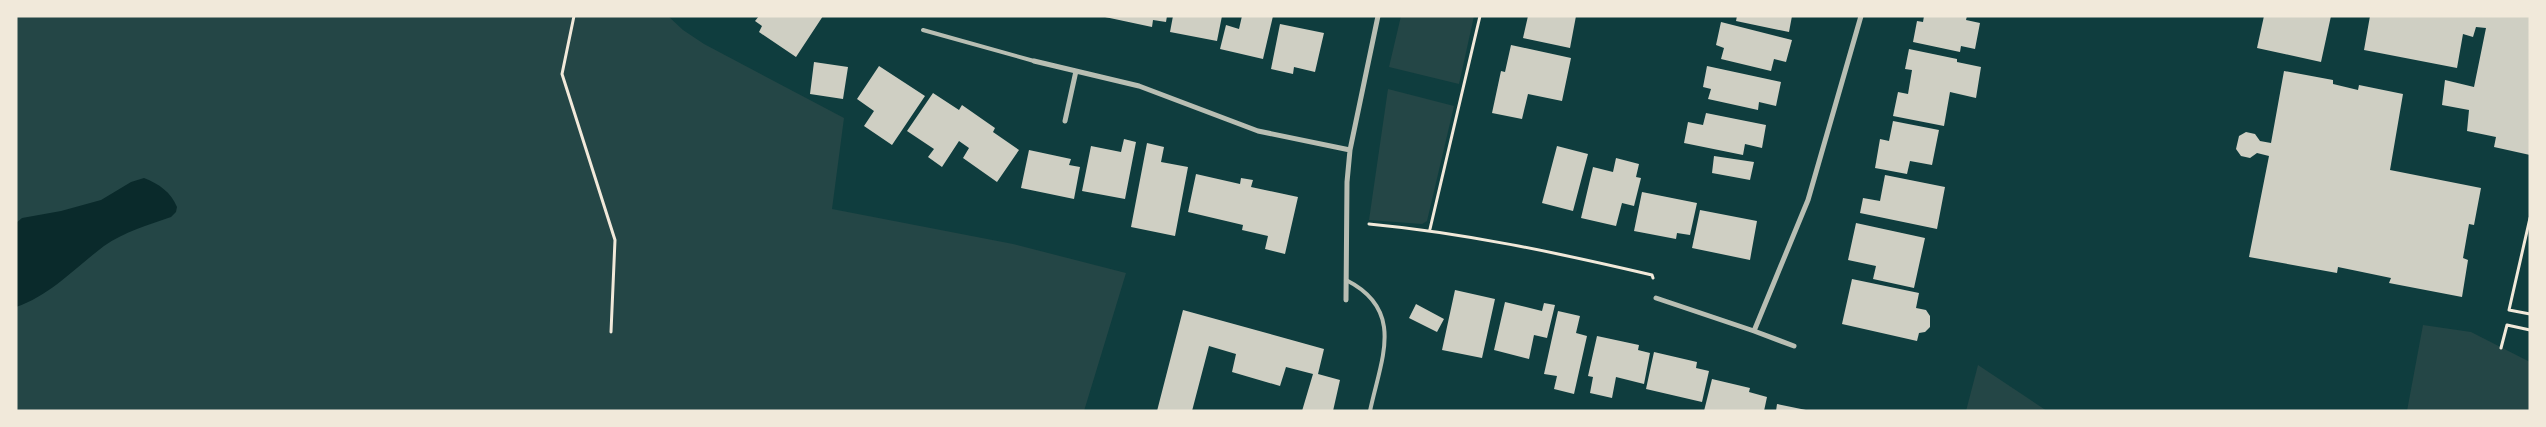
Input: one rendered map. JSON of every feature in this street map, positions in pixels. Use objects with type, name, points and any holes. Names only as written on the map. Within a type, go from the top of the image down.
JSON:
[{"type":"street","points":[[1346,300],[1346,222],[1350,150],[1378,16]]},
{"type":"street","points":[[1754,332],[1808,200],[1861,16]]},
{"type":"street","points":[[1034,61],[1139,86],[1258,131],[1350,150]]},
{"type":"street","points":[[1065,121],[1076,71]]},
{"type":"street","points":[[1656,298],[1794,346]]},
{"type":"lane","points":[[923,30],[1034,61]]},
{"type":"lane","points":[[1346,280],[1363,289],[1379,306],[1386,332],[1370,411]]},
{"type":"path","points":[[574,16],[562,74],[615,240],[611,332]]},
{"type":"path","points":[[1430,229],[1480,16]]},
{"type":"path","points":[[2530,218],[2510,310],[2530,314]]},
{"type":"path","points":[[1346,222],[1430,229],[1548,250],[1652,275],[1656,298]]},
{"type":"path","points":[[2501,348],[2507,325],[2530,330]]},
{"type":"shaded area","points":[[16,16],[668,16],[683,30],[704,44],[844,118],[832,209],[1013,244],[1126,273],[1084,411],[16,411]]},
{"type":"shaded area","points":[[1401,16],[1474,16],[1459,84],[1389,67]]},
{"type":"shaded area","points":[[1388,89],[1454,106],[1427,221],[1422,224],[1369,220]]},
{"type":"shaded area","points":[[144,178],[155,183],[168,193],[177,207],[176,212],[171,217],[136,229],[112,241],[52,288],[29,302],[16,307],[16,223],[22,218],[61,211],[101,200],[131,182]]},
{"type":"shaded area","points":[[2423,325],[2471,332],[2530,362],[2530,411],[2407,411]]},
{"type":"shaded area","points":[[1978,365],[2047,411],[1966,411]]},
{"type":"building","points":[[759,16],[823,16],[796,57],[759,32],[762,26],[755,21]]},
{"type":"building","points":[[1167,16],[1166,22],[1153,20],[1152,27],[1105,17]]},
{"type":"building","points":[[1173,16],[1222,16],[1217,41],[1170,32]]},
{"type":"building","points":[[1242,16],[1273,16],[1263,59],[1220,49],[1226,25],[1239,29]]},
{"type":"building","points":[[1528,16],[1576,16],[1570,48],[1523,38]]},
{"type":"building","points":[[1737,16],[1792,16],[1789,32],[1736,21]]},
{"type":"building","points":[[1924,16],[1967,16],[1966,20],[1980,23],[1975,49],[1961,46],[1960,52],[1913,42],[1917,21],[1923,22]]},
{"type":"building","points":[[2264,16],[2331,16],[2321,62],[2257,48]]},
{"type":"building","points":[[2370,16],[2530,16],[2530,155],[2494,147],[2496,137],[2467,131],[2469,110],[2442,105],[2445,80],[2474,87],[2486,28],[2476,27],[2473,37],[2463,34],[2457,68],[2364,50]]},
{"type":"building","points":[[1721,22],[1792,40],[1786,62],[1774,59],[1771,71],[1721,59],[1724,48],[1716,45]]},
{"type":"building","points":[[1280,24],[1324,33],[1315,72],[1294,67],[1293,74],[1271,69]]},
{"type":"building","points":[[1511,45],[1571,58],[1562,101],[1528,94],[1522,119],[1492,113],[1501,71],[1505,72]]},
{"type":"building","points":[[1909,49],[1957,59],[1957,62],[1981,67],[1976,98],[1950,92],[1944,126],[1893,116],[1898,92],[1908,94],[1912,70],[1905,69]]},
{"type":"building","points":[[814,62],[848,67],[843,99],[810,94]]},
{"type":"building","points":[[879,66],[925,96],[892,145],[864,126],[874,111],[857,99]]},
{"type":"building","points":[[1707,66],[1781,82],[1776,106],[1759,102],[1758,110],[1708,99],[1711,89],[1703,87]]},
{"type":"building","points":[[2284,71],[2333,80],[2333,84],[2358,90],[2359,85],[2403,94],[2390,170],[2481,188],[2474,225],[2469,224],[2463,258],[2468,260],[2462,297],[2389,283],[2391,278],[2338,267],[2337,273],[2249,257],[2269,156],[2257,153],[2250,158],[2241,156],[2236,149],[2239,136],[2246,132],[2255,134],[2260,141],[2271,143]]},
{"type":"building","points":[[933,93],[959,110],[962,105],[995,128],[993,132],[1019,150],[997,182],[963,158],[969,148],[959,141],[942,167],[928,157],[934,149],[907,131]]},
{"type":"building","points":[[1706,113],[1766,125],[1762,148],[1745,144],[1743,155],[1684,143],[1688,122],[1703,125]]},
{"type":"building","points":[[1893,121],[1939,130],[1932,165],[1910,161],[1907,174],[1875,168],[1880,139],[1889,141]]},
{"type":"building","points":[[1124,139],[1136,142],[1125,199],[1082,191],[1091,146],[1121,152]]},
{"type":"building","points":[[1147,143],[1164,147],[1161,162],[1188,167],[1175,236],[1131,227]]},
{"type":"building","points":[[1557,146],[1588,154],[1573,211],[1542,203]]},
{"type":"building","points":[[1029,150],[1071,159],[1069,165],[1080,167],[1074,199],[1021,188]]},
{"type":"building","points":[[1714,156],[1754,162],[1750,180],[1712,173]]},
{"type":"building","points":[[1616,158],[1639,164],[1636,177],[1641,178],[1634,206],[1622,203],[1616,226],[1581,218],[1593,167],[1613,172]]},
{"type":"building","points":[[1196,174],[1240,184],[1241,178],[1253,180],[1251,187],[1298,197],[1285,254],[1265,249],[1268,236],[1242,230],[1243,225],[1188,212]]},
{"type":"building","points":[[1885,175],[1945,187],[1937,229],[1860,213],[1863,198],[1880,201]]},
{"type":"building","points":[[1642,192],[1697,203],[1690,235],[1677,233],[1676,239],[1634,231]]},
{"type":"building","points":[[1700,210],[1757,221],[1750,260],[1692,248]]},
{"type":"building","points":[[1856,223],[1925,238],[1914,288],[1873,279],[1876,266],[1848,260]]},
{"type":"building","points":[[1852,279],[1919,293],[1916,308],[1926,310],[1930,316],[1930,327],[1925,332],[1919,333],[1917,341],[1842,324]]},
{"type":"building","points":[[1455,290],[1495,299],[1482,358],[1442,350]]},
{"type":"building","points":[[1505,302],[1542,311],[1544,303],[1555,305],[1547,338],[1534,335],[1529,359],[1494,350]]},
{"type":"building","points":[[1416,304],[1444,319],[1437,332],[1409,318]]},
{"type":"building","points":[[1183,310],[1324,349],[1318,374],[1340,380],[1333,411],[1302,411],[1313,374],[1286,367],[1280,386],[1232,372],[1236,354],[1209,346],[1192,411],[1157,411]]},
{"type":"building","points":[[1558,311],[1580,316],[1576,333],[1587,336],[1574,394],[1554,389],[1557,376],[1544,374]]},
{"type":"building","points":[[1597,336],[1639,345],[1638,350],[1650,353],[1644,384],[1616,377],[1612,398],[1590,393],[1593,377],[1588,376]]},
{"type":"building","points":[[1654,352],[1697,362],[1696,368],[1709,371],[1702,402],[1646,389]]},
{"type":"building","points":[[1712,379],[1750,388],[1749,392],[1767,397],[1764,411],[1704,411]]},
{"type":"building","points":[[1777,404],[1806,410],[1806,411],[1776,411]]}]
